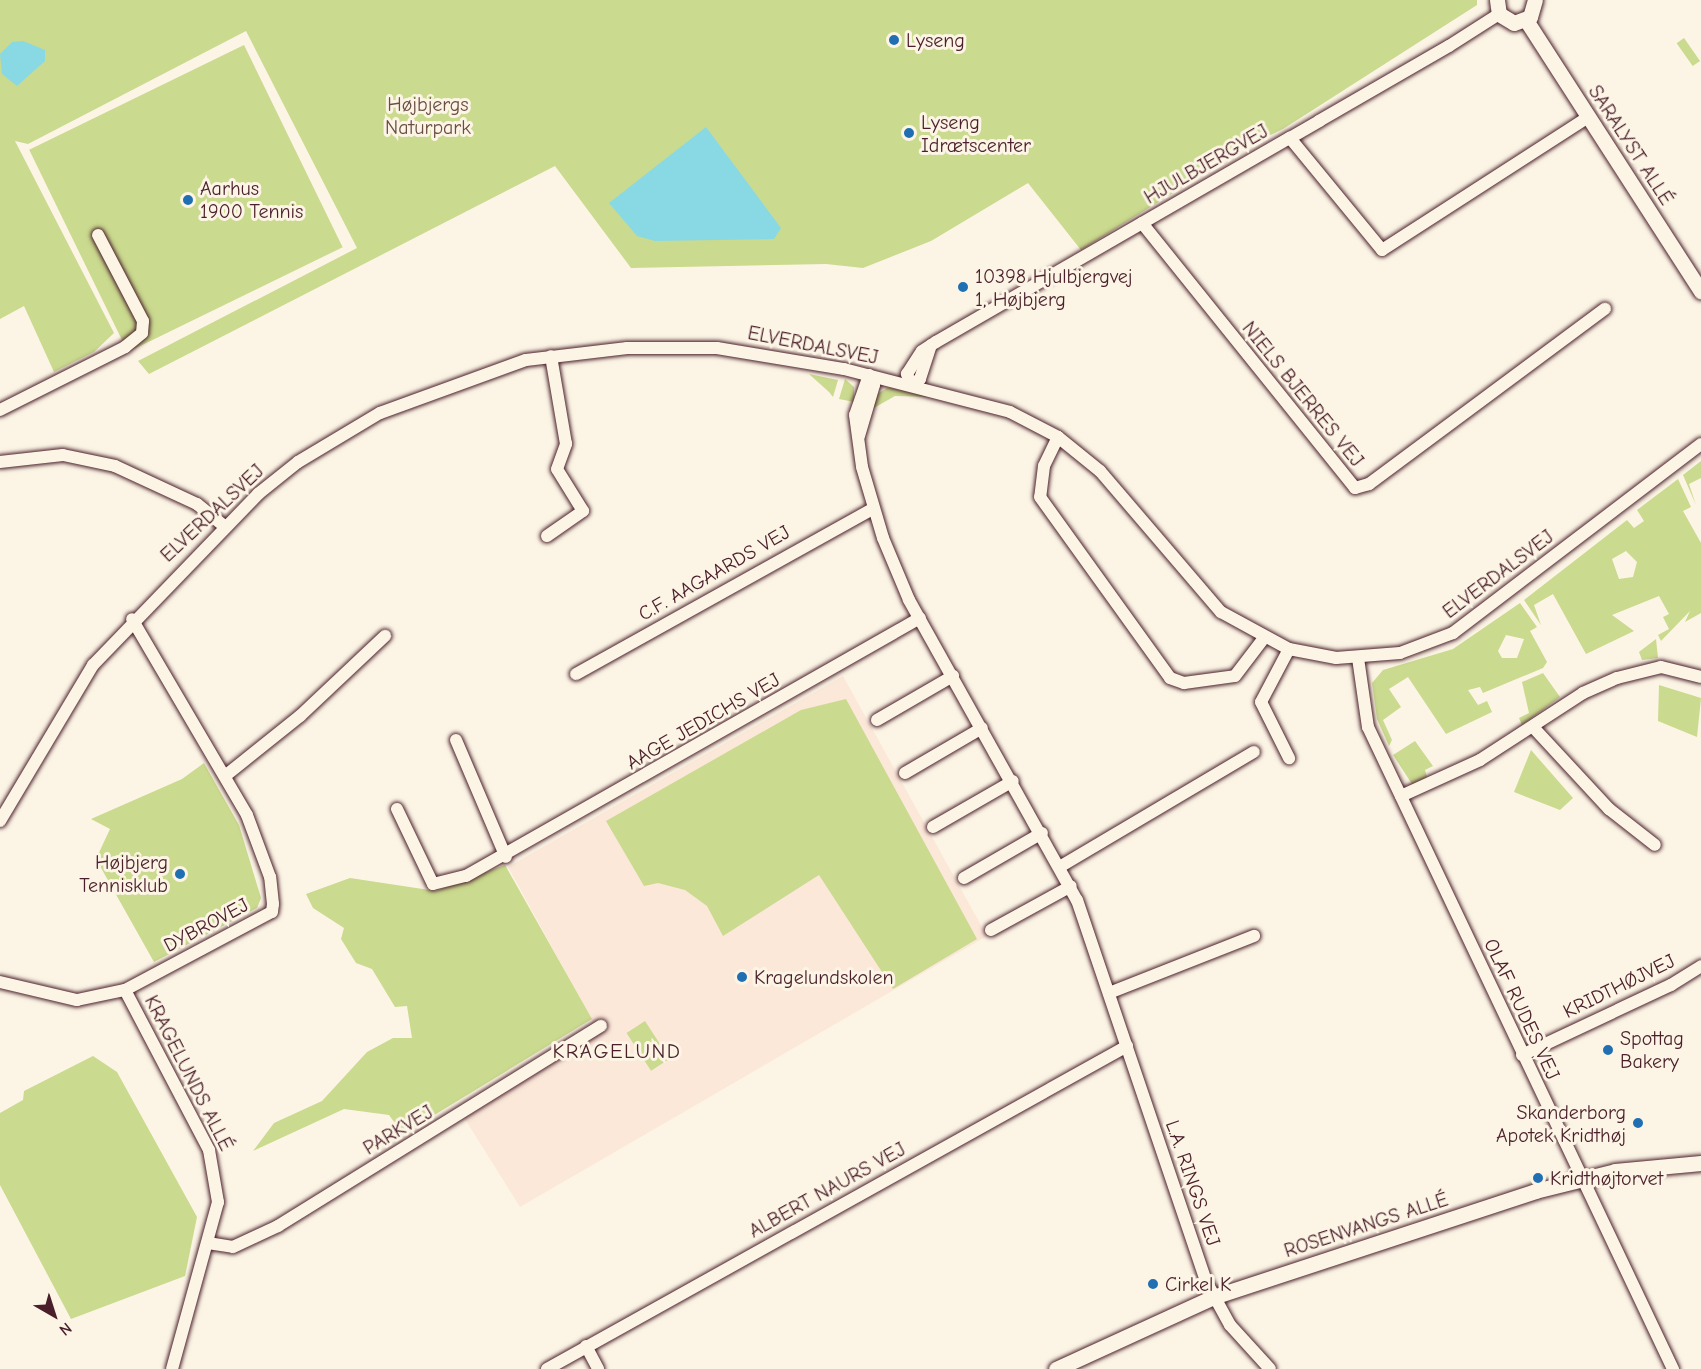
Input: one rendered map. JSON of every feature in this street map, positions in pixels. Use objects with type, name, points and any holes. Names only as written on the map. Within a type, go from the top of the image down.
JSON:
[{"type":"street","points":[[1498,7],[1514,23],[1526,20],[1534,0]]},
{"type":"street","name":"HJULBJERGVEJ","points":[[911,384],[920,379],[931,345],[1290,138],[1498,7]]},
{"type":"street","name":"SARALYST ALLÉ","points":[[1526,20],[1701,292]]},
{"type":"street","points":[[1290,138],[1382,250],[1588,117]]},
{"type":"street","name":"NIELS BJERRES VEJ","points":[[1142,223],[1355,488],[1369,484],[1605,309]]},
{"type":"street","points":[[0,410],[138,339],[143,321],[98,235]]},
{"type":"street","name":"ELVERDALSVEJ","points":[[0,821],[67,702],[132,619],[224,526],[298,462],[380,414],[431,391],[550,356],[627,348],[717,348],[911,384],[1001,409],[1058,437],[1113,483],[1200,592],[1264,638],[1289,649],[1358,658],[1400,653],[1453,633],[1701,444]]},
{"type":"street","points":[[547,536],[584,511],[557,469],[566,444],[550,356]]},
{"type":"street","name":"L.A. RINGS VEJ","points":[[869,375],[855,415],[873,509],[920,618],[1071,886],[1213,1297],[1270,1369]]},
{"type":"street","points":[[1058,437],[1042,474],[1040,497],[1164,673],[1184,684],[1234,676],[1264,638]]},
{"type":"street","points":[[0,462],[63,455],[116,466],[197,504],[224,526]]},
{"type":"street","name":"C.F. AAGAARDS VEJ","points":[[576,674],[873,509]]},
{"type":"street","name":"AAGE JEDICHS VEJ","points":[[397,809],[433,884],[506,857],[920,618]]},
{"type":"street","name":"DYBROVEJ","points":[[125,990],[272,912],[270,877],[260,843],[225,776],[132,619]]},
{"type":"street","points":[[225,776],[300,716],[385,636]]},
{"type":"street","points":[[1289,649],[1261,702],[1289,758]]},
{"type":"street","name":"OLAF RUDES VEJ","points":[[1358,658],[1368,727],[1673,1369]]},
{"type":"street","points":[[1401,796],[1480,760],[1583,693],[1639,670],[1674,667],[1701,677]]},
{"type":"street","points":[[877,720],[953,676]]},
{"type":"street","points":[[1533,727],[1609,809],[1655,845]]},
{"type":"street","points":[[904,773],[982,728]]},
{"type":"street","points":[[456,741],[506,857]]},
{"type":"street","points":[[1061,866],[1254,752]]},
{"type":"street","points":[[933,827],[1013,781]]},
{"type":"street","points":[[964,878],[1042,833]]},
{"type":"street","points":[[991,930],[1071,886]]},
{"type":"street","points":[[1109,993],[1254,936]]},
{"type":"street","name":"KRIDTHØJVEJ","points":[[1522,1055],[1701,966]]},
{"type":"street","name":"KRAGELUNDS ALLÉ","points":[[0,982],[77,1000],[125,990],[216,1166],[218,1202],[172,1369]]},
{"type":"street","name":"PARKVEJ","points":[[208,1243],[233,1247],[278,1226],[601,1026]]},
{"type":"street","name":"ALBERT NAURS VEJ","points":[[547,1369],[1126,1046]]},
{"type":"street","name":"ROSENVANGS ALLÉ","points":[[1056,1369],[1213,1297],[1581,1178],[1701,1163]]},
{"type":"street","points":[[586,1346],[598,1369]]},
{"type":"shaded area","name":"Kragelundskolen","points":[[843,676],[987,936],[520,1207],[458,1108],[594,1024],[508,867]]},
{"type":"green space","name":"Lyseng Idrætscenter","points":[[0,0],[1477,0],[1477,5],[1283,129],[1211,163],[1189,183],[1081,250],[1028,183],[931,241],[863,268],[826,264],[631,268],[555,166],[149,374],[138,361],[357,248],[246,31],[28,144],[15,141],[114,333],[94,352],[54,372],[24,306],[0,319]]},
{"type":"green space","points":[[1684,38],[1700,61],[1693,66],[1677,43]]},
{"type":"green space","name":"Aarhus 1900 Tennis","points":[[244,45],[343,247],[128,352],[29,150]]},
{"type":"green space","points":[[809,374],[838,380],[833,397],[829,392]]},
{"type":"green space","points":[[845,379],[854,387],[854,402],[839,399]]},
{"type":"green space","points":[[887,388],[931,397],[895,396],[872,409],[876,395]]},
{"type":"green space","points":[[1701,461],[1701,478],[1689,484],[1696,505],[1683,475]]},
{"type":"green space","points":[[1678,479],[1691,507],[1683,511],[1701,543],[1701,613],[1685,622],[1690,611],[1661,641],[1658,635],[1669,629],[1663,617],[1669,614],[1659,596],[1612,615],[1634,631],[1586,654],[1553,594],[1534,605],[1541,625],[1524,600],[1627,520],[1634,528],[1644,521],[1637,510]],"holes":[[[1626,551],[1637,562],[1633,577],[1619,579],[1612,559]]]},
{"type":"green space","points":[[1520,603],[1537,627],[1530,631],[1547,662],[1543,668],[1483,693],[1480,687],[1468,690],[1478,705],[1487,701],[1492,712],[1446,734],[1408,677],[1389,689],[1401,707],[1383,720],[1392,740],[1389,746],[1377,719],[1372,683],[1383,670],[1453,649]],"holes":[[[1506,635],[1524,639],[1517,658],[1502,658],[1498,651]]]},
{"type":"green space","points":[[1656,639],[1658,658],[1642,660],[1639,652]]},
{"type":"green space","points":[[1543,673],[1560,697],[1522,725],[1519,718],[1529,713],[1522,682]]},
{"type":"green space","points":[[1659,685],[1701,698],[1697,737],[1658,721]]},
{"type":"green space","points":[[846,699],[977,939],[893,989],[819,875],[723,936],[707,906],[685,890],[658,883],[644,886],[606,821],[801,710]]},
{"type":"green space","points":[[1415,741],[1433,766],[1425,770],[1427,777],[1412,784],[1393,755]]},
{"type":"green space","points":[[1531,750],[1573,798],[1560,810],[1514,792]]},
{"type":"green space","name":"Højbjerg Tennisklub","points":[[204,763],[239,825],[261,898],[257,908],[154,962],[96,859],[110,829],[91,819],[182,779]]},
{"type":"green space","points":[[505,865],[592,1019],[403,1134],[389,1115],[344,1109],[253,1151],[274,1123],[322,1101],[367,1052],[393,1038],[412,1038],[407,1006],[395,1007],[372,969],[356,963],[341,939],[344,928],[313,908],[306,894],[350,878],[436,891]]},
{"type":"green space","points":[[645,1021],[670,1059],[651,1071],[627,1033]]},
{"type":"green space","points":[[93,1056],[117,1072],[197,1217],[185,1276],[71,1319],[0,1185],[0,1113],[23,1100],[24,1091]]},
{"type":"water","points":[[23,41],[45,50],[45,61],[17,86],[2,74],[0,54],[12,42]]},
{"type":"water","points":[[706,127],[781,228],[774,239],[655,241],[637,236],[609,203]]},
{"type":"place","name":"Lyseng","points":[[894,40]]},
{"type":"place","name":"Lyseng Idrætscenter","points":[[909,133]]},
{"type":"place","name":"Aarhus 1900 Tennis","points":[[188,200]]},
{"type":"place","name":"10398 Hjulbjergvej 1, Højbjerg","points":[[963,287]]},
{"type":"place","name":"Højbjerg Tennisklub","points":[[180,874]]},
{"type":"place","name":"Kragelundskolen","points":[[742,977]]},
{"type":"place","name":"Spottag Bakery","points":[[1608,1050]]},
{"type":"place","name":"Skanderborg Apotek Kridthøj","points":[[1638,1123]]},
{"type":"place","name":"Kridthøjtorvet","points":[[1538,1178]]},
{"type":"place","name":"Cirkel K","points":[[1153,1284]]},
{"type":"district","name":"KRAGELUND","points":[[617,1051]]},
{"type":"park label","name":"Højbjergs Naturpark","points":[[428,116]]}]
